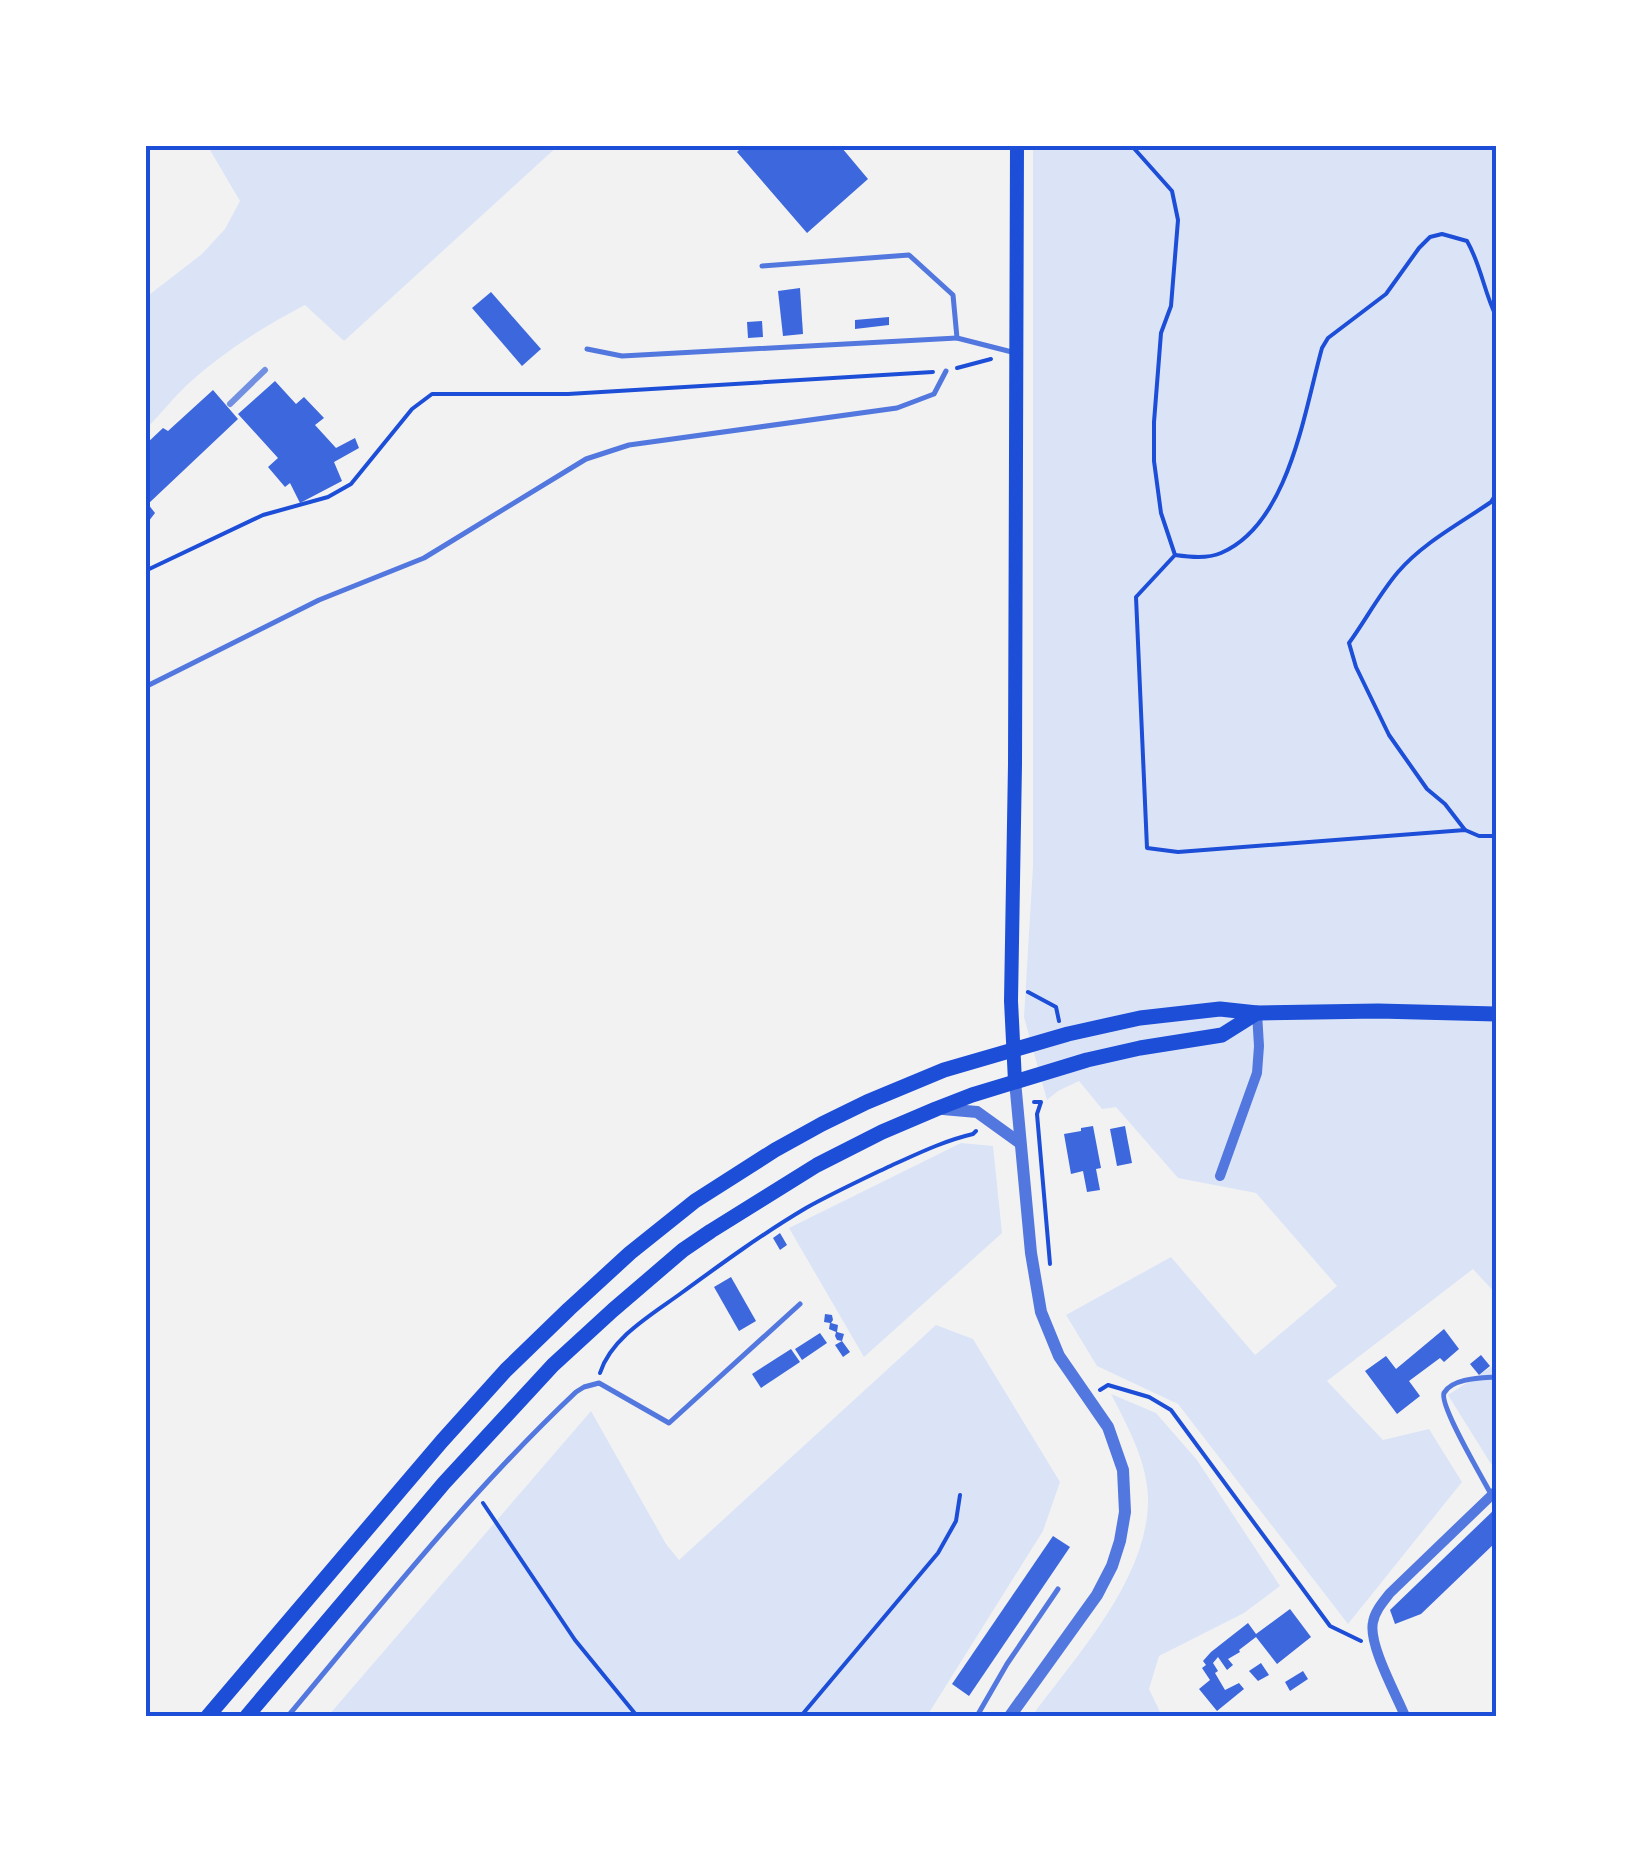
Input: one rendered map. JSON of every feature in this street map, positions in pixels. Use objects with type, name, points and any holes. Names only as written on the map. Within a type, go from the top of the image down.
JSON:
[{"type":"main road","points":[[1015,1081],[1010,983],[1015,764],[1017,145]]},
{"type":"main road","points":[[208,1716],[388,1502],[484,1395],[569,1309],[654,1232],[732,1177],[822,1124],[926,1077],[1013,1049],[1140,1018],[1220,1009],[1257,1013],[1496,1014]]},
{"type":"main road","points":[[247,1716],[462,1462],[553,1365],[683,1250],[756,1200],[844,1151],[936,1109],[1015,1081],[1114,1054],[1222,1035],[1257,1013]]},
{"type":"street","points":[[1220,1176],[1257,1072],[1257,1013]]},
{"type":"street","points":[[1010,1716],[1097,1595],[1112,1566],[1124,1512],[1123,1470],[1108,1427],[1059,1356],[1041,1312],[1032,1268],[1015,1081]]},
{"type":"street","points":[[936,1109],[977,1112],[1020,1143]]},
{"type":"street","points":[[1405,1716],[1377,1649],[1372,1626],[1378,1609],[1494,1492]]},
{"type":"lane","points":[[762,266],[909,255],[952,295],[958,338]]},
{"type":"lane","points":[[587,349],[622,356],[958,338],[1015,352]]},
{"type":"lane","points":[[145,687],[319,600],[424,558],[586,459],[629,445],[897,408],[934,394],[946,372]]},
{"type":"lane","points":[[288,1716],[478,1495],[576,1392],[599,1383],[668,1423],[800,1304]]},
{"type":"lane","points":[[1494,1492],[1450,1416],[1443,1395],[1460,1382],[1496,1377]]},
{"type":"lane","points":[[977,1716],[1058,1589]]},
{"type":"path","points":[[1131,145],[1172,191],[1178,220],[1171,306],[1161,334],[1154,422],[1161,513],[1175,556]]},
{"type":"path","points":[[1496,316],[1466,241],[1442,234],[1430,237],[1386,294],[1328,338],[1322,348],[1286,478],[1266,517],[1251,533],[1220,554],[1175,556],[1136,597],[1147,848],[1178,852],[1465,830],[1479,836],[1496,836]]},
{"type":"path","points":[[145,570],[263,515],[328,498],[351,484],[412,409],[432,394],[568,394],[946,372],[1015,352]]},
{"type":"path","points":[[1465,830],[1445,804],[1427,789],[1389,735],[1348,643],[1395,575],[1430,542],[1491,502],[1496,494]]},
{"type":"path","points":[[1017,1104],[1040,1102],[1037,1114],[1052,1277]]},
{"type":"path","points":[[599,1383],[600,1371],[613,1348],[743,1248],[844,1188],[946,1140],[973,1134],[986,1117]]},
{"type":"path","points":[[1087,1397],[1108,1385],[1149,1397],[1171,1410],[1330,1626],[1377,1649]]},
{"type":"path","points":[[478,1495],[575,1640],[637,1716]]},
{"type":"path","points":[[801,1716],[938,1553],[956,1521],[960,1495]]},
{"type":"shaded area","points":[[207,145],[559,145],[344,341],[305,305],[215,361],[182,389],[145,430],[145,298],[202,254],[225,229],[240,201]]},
{"type":"shaded area","points":[[1033,145],[1496,145],[1496,1294],[1473,1269],[1327,1381],[1383,1440],[1429,1429],[1462,1482],[1348,1624],[1178,1404],[1097,1366],[1066,1315],[1171,1257],[1255,1355],[1337,1286],[1256,1193],[1178,1178],[1116,1107],[1102,1109],[1079,1081],[1047,1100],[1024,1017],[1033,866]]},
{"type":"shaded area","points":[[961,1143],[993,1146],[1002,1233],[864,1357],[789,1228]]},
{"type":"shaded area","points":[[936,1325],[973,1339],[1060,1482],[1043,1531],[927,1716],[328,1716],[591,1411],[666,1544],[679,1560]]},
{"type":"shaded area","points":[[1496,1364],[1496,1461],[1491,1464],[1448,1395]]},
{"type":"shaded area","points":[[1111,1394],[1156,1413],[1197,1460],[1280,1586],[1244,1613],[1159,1656],[1149,1689],[1162,1716],[1032,1716],[1106,1616],[1135,1561],[1144,1532],[1148,1503],[1145,1475]]},
{"type":"building","points":[[744,145],[846,145],[842,148],[868,179],[807,233],[737,152]]},
{"type":"building","points":[[800,288],[803,334],[783,336],[778,291]]},
{"type":"building","points":[[491,292],[541,349],[522,366],[472,308]]},
{"type":"building","points":[[889,317],[889,325],[855,329],[855,320]]},
{"type":"building","points":[[762,321],[763,337],[748,338],[747,322]]},
{"type":"building","points":[[275,381],[296,404],[304,397],[324,418],[315,425],[336,448],[355,438],[359,448],[334,462],[342,481],[300,503],[290,483],[285,487],[268,467],[278,458],[238,414]]},
{"type":"building","points":[[213,390],[238,419],[148,504],[155,513],[145,526],[145,451],[149,448],[145,445],[163,428],[168,431]]},
{"type":"building","points":[[1093,1126],[1101,1168],[1096,1169],[1100,1190],[1087,1192],[1083,1171],[1071,1174],[1064,1134]]},
{"type":"building","points":[[1125,1126],[1132,1163],[1117,1166],[1110,1129]]},
{"type":"building","points":[[780,1233],[787,1245],[780,1250],[773,1238]]},
{"type":"building","points":[[731,1277],[756,1321],[739,1331],[714,1287]]},
{"type":"building","points":[[825,1314],[832,1315],[831,1323],[844,1334],[842,1341],[829,1329],[830,1323],[824,1322]]},
{"type":"building","points":[[1444,1329],[1459,1349],[1409,1381],[1420,1396],[1397,1414],[1365,1371],[1386,1356],[1396,1369]]},
{"type":"building","points":[[820,1333],[827,1343],[802,1360],[795,1349]]},
{"type":"building","points":[[842,1341],[850,1352],[843,1357],[835,1345]]},
{"type":"building","points":[[791,1349],[800,1362],[761,1388],[752,1374]]},
{"type":"building","points":[[1481,1355],[1490,1366],[1479,1375],[1470,1364]]},
{"type":"building","points":[[1496,1508],[1496,1542],[1421,1614],[1395,1624],[1390,1610]]},
{"type":"building","points":[[1053,1536],[1070,1547],[969,1696],[952,1684]]},
{"type":"building","points":[[1290,1609],[1311,1637],[1277,1664],[1256,1637],[1228,1659],[1233,1665],[1227,1670],[1218,1657],[1213,1663],[1218,1671],[1215,1673],[1225,1690],[1239,1683],[1244,1689],[1217,1711],[1199,1689],[1210,1680],[1202,1668],[1206,1665],[1203,1661],[1248,1623],[1256,1634]]},
{"type":"building","points":[[1261,1663],[1269,1675],[1258,1681],[1249,1671]]},
{"type":"building","points":[[1303,1671],[1308,1679],[1290,1691],[1285,1682]]},
{"type":"railway","points":[[230,404],[265,370]]}]
